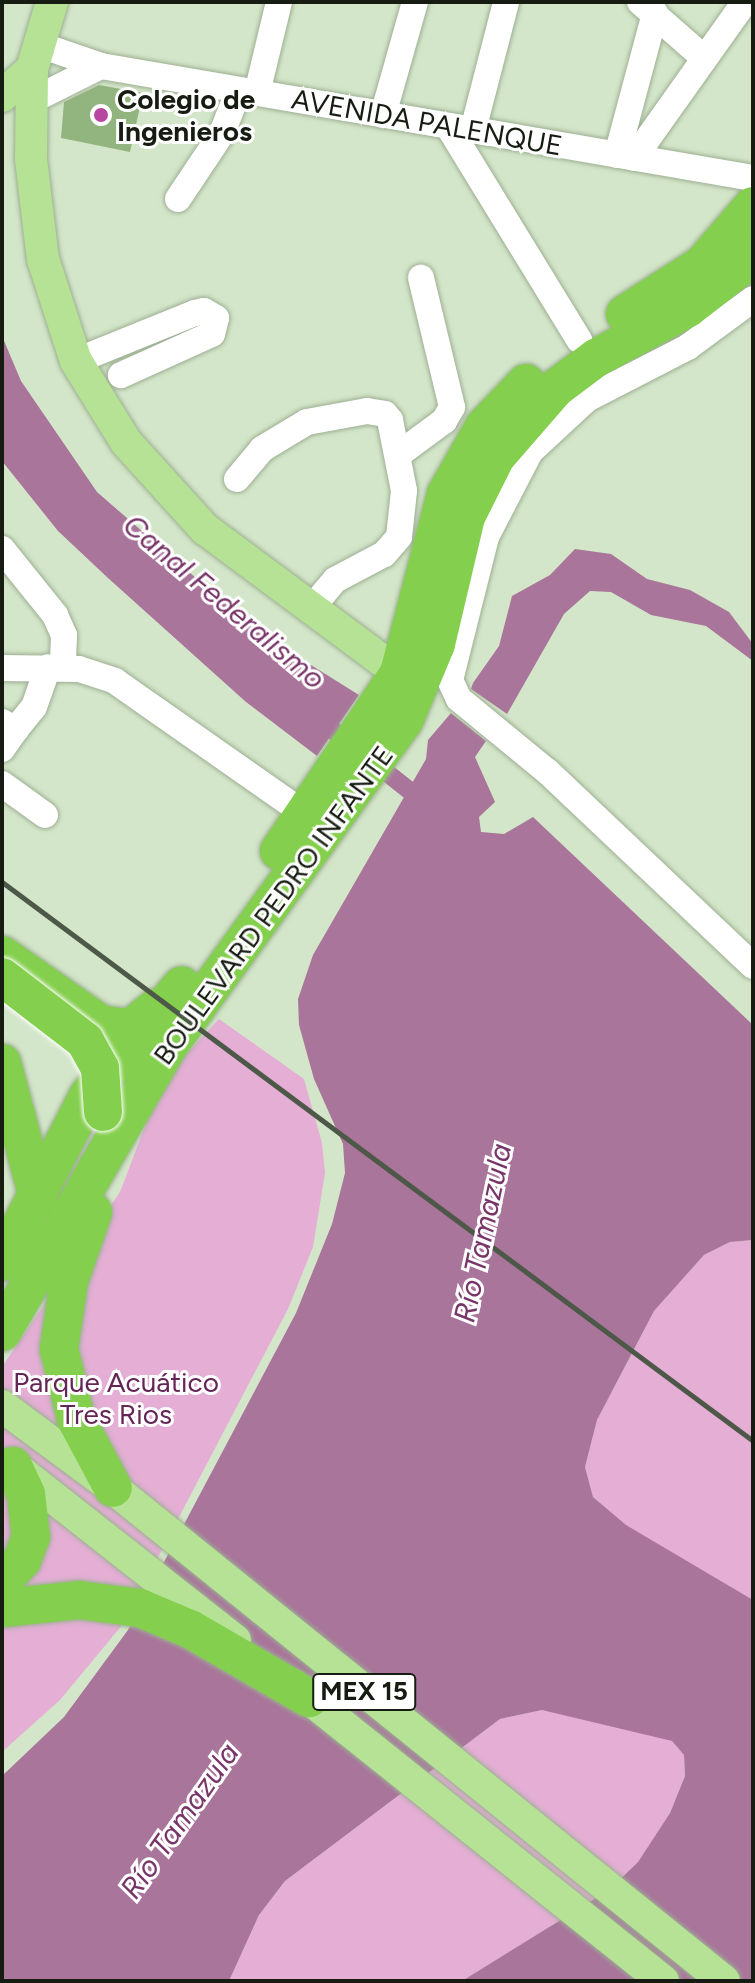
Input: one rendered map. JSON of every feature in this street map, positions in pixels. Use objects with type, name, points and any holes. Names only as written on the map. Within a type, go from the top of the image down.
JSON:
[{"type":"highway","points":[[390,716],[431,541],[463,459],[512,395],[579,340],[702,265],[753,206]]},
{"type":"highway","points":[[390,716],[436,644],[466,517],[481,483],[518,426],[556,388],[596,358],[688,308],[753,257]]},
{"type":"highway","name":"BOULEVARD PEDRO INFANTE","points":[[2,1332],[104,1113],[219,938],[390,716]]},
{"type":"highway","name":"BOULEVARD PEDRO INFANTE","points":[[2,1262],[21,1213],[212,981],[327,798]]},
{"type":"highway","points":[[2,955],[83,1016],[122,1029],[158,1007],[219,938]]},
{"type":"highway","points":[[2,977],[85,1041],[100,1068],[104,1113],[69,1281],[59,1349],[76,1419],[113,1488]]},
{"type":"highway","points":[[5,1082],[47,1106],[104,1113]]},
{"type":"highway","points":[[5,1082],[21,1213]]},
{"type":"highway","points":[[2,1300],[79,1169],[104,1113]]},
{"type":"highway","points":[[2,1581],[22,1560],[31,1537],[30,1509],[8,1461]]},
{"type":"highway","points":[[2,1608],[79,1600],[140,1608],[190,1629],[309,1698]]},
{"type":"main road","points":[[52,2],[23,79],[35,213],[43,259],[76,361],[126,442],[198,522],[310,610],[399,673]]},
{"type":"main road","name":"MEX 15","points":[[2,1406],[113,1488],[724,1981]]},
{"type":"main road","name":"MEX 15","points":[[8,1461],[663,1981]]},
{"type":"street","points":[[178,199],[248,92],[279,2]]},
{"type":"street","points":[[383,115],[415,2]]},
{"type":"street","points":[[506,2],[460,128],[579,340]]},
{"type":"street","points":[[625,156],[745,2]]},
{"type":"street","points":[[648,6],[704,58]]},
{"type":"street","points":[[625,156],[648,6]]},
{"type":"street","points":[[23,79],[101,66]]},
{"type":"street","name":"AVENIDA PALENQUE","points":[[23,79],[101,66],[753,178]]},
{"type":"street","points":[[399,454],[444,421],[452,407],[421,278]]},
{"type":"street","points":[[753,299],[688,347],[587,399],[530,452],[486,537],[451,669],[459,699],[499,730],[753,966]]},
{"type":"street","points":[[76,361],[195,313],[204,311],[216,318],[212,334],[121,375]]},
{"type":"street","points":[[237,479],[262,449],[290,429],[340,413],[385,414],[399,454],[405,511],[399,537],[384,554],[335,580],[310,610]]},
{"type":"street","points":[[2,549],[55,615],[64,635],[56,667],[39,698],[7,733]]},
{"type":"street","points":[[2,668],[56,667],[115,681],[327,798]]},
{"type":"street","points":[[2,784],[45,815]]},
{"type":"green space","name":"Parque Acuático Tres Rios","points":[[219,1019],[304,1079],[322,1143],[325,1173],[313,1247],[288,1309],[123,1624],[60,1700],[2,1752],[2,1367],[120,1192],[147,1121],[180,1061]]},
{"type":"green space","points":[[753,1240],[753,1600],[626,1526],[593,1497],[585,1467],[597,1420],[654,1311],[704,1255],[730,1242]]},
{"type":"green space","points":[[542,1710],[632,1727],[672,1741],[684,1755],[685,1776],[670,1813],[638,1862],[609,1890],[462,1981],[229,1981],[259,1915],[285,1881],[500,1719]]},
{"type":"water","points":[[2,336],[21,381],[97,492],[258,632],[359,695],[317,756],[246,702],[108,578],[58,531],[2,461]]},
{"type":"water","points":[[575,549],[611,554],[647,579],[690,590],[729,612],[753,644],[753,661],[706,626],[651,615],[611,592],[590,591],[564,614],[507,714],[471,689],[473,683],[499,646],[512,596],[550,575]]},
{"type":"water","name":"Río Tamazula","points":[[451,713],[486,741],[475,757],[495,802],[479,817],[481,832],[504,834],[533,817],[753,1025],[753,1240],[730,1242],[704,1255],[654,1311],[597,1420],[585,1467],[593,1497],[626,1525],[753,1600],[753,1981],[462,1981],[609,1890],[638,1862],[670,1813],[685,1776],[684,1755],[672,1741],[542,1710],[500,1719],[285,1881],[259,1915],[229,1981],[2,1981],[2,1776],[64,1717],[128,1630],[296,1313],[332,1224],[345,1173],[343,1144],[314,1079],[299,1025],[298,999],[313,955],[426,759],[428,740]]},
{"type":"building","name":"Colegio de Ingenieros","points":[[99,85],[143,93],[130,152],[61,138],[64,102]]},
{"type":"waterway","name":"Canal Federalismo","points":[[315,716],[424,802]]},
{"type":"railway","points":[[2,882],[753,1441]]},
{"type":"place","name":"Colegio de Ingenieros","points":[[101,115]]}]
